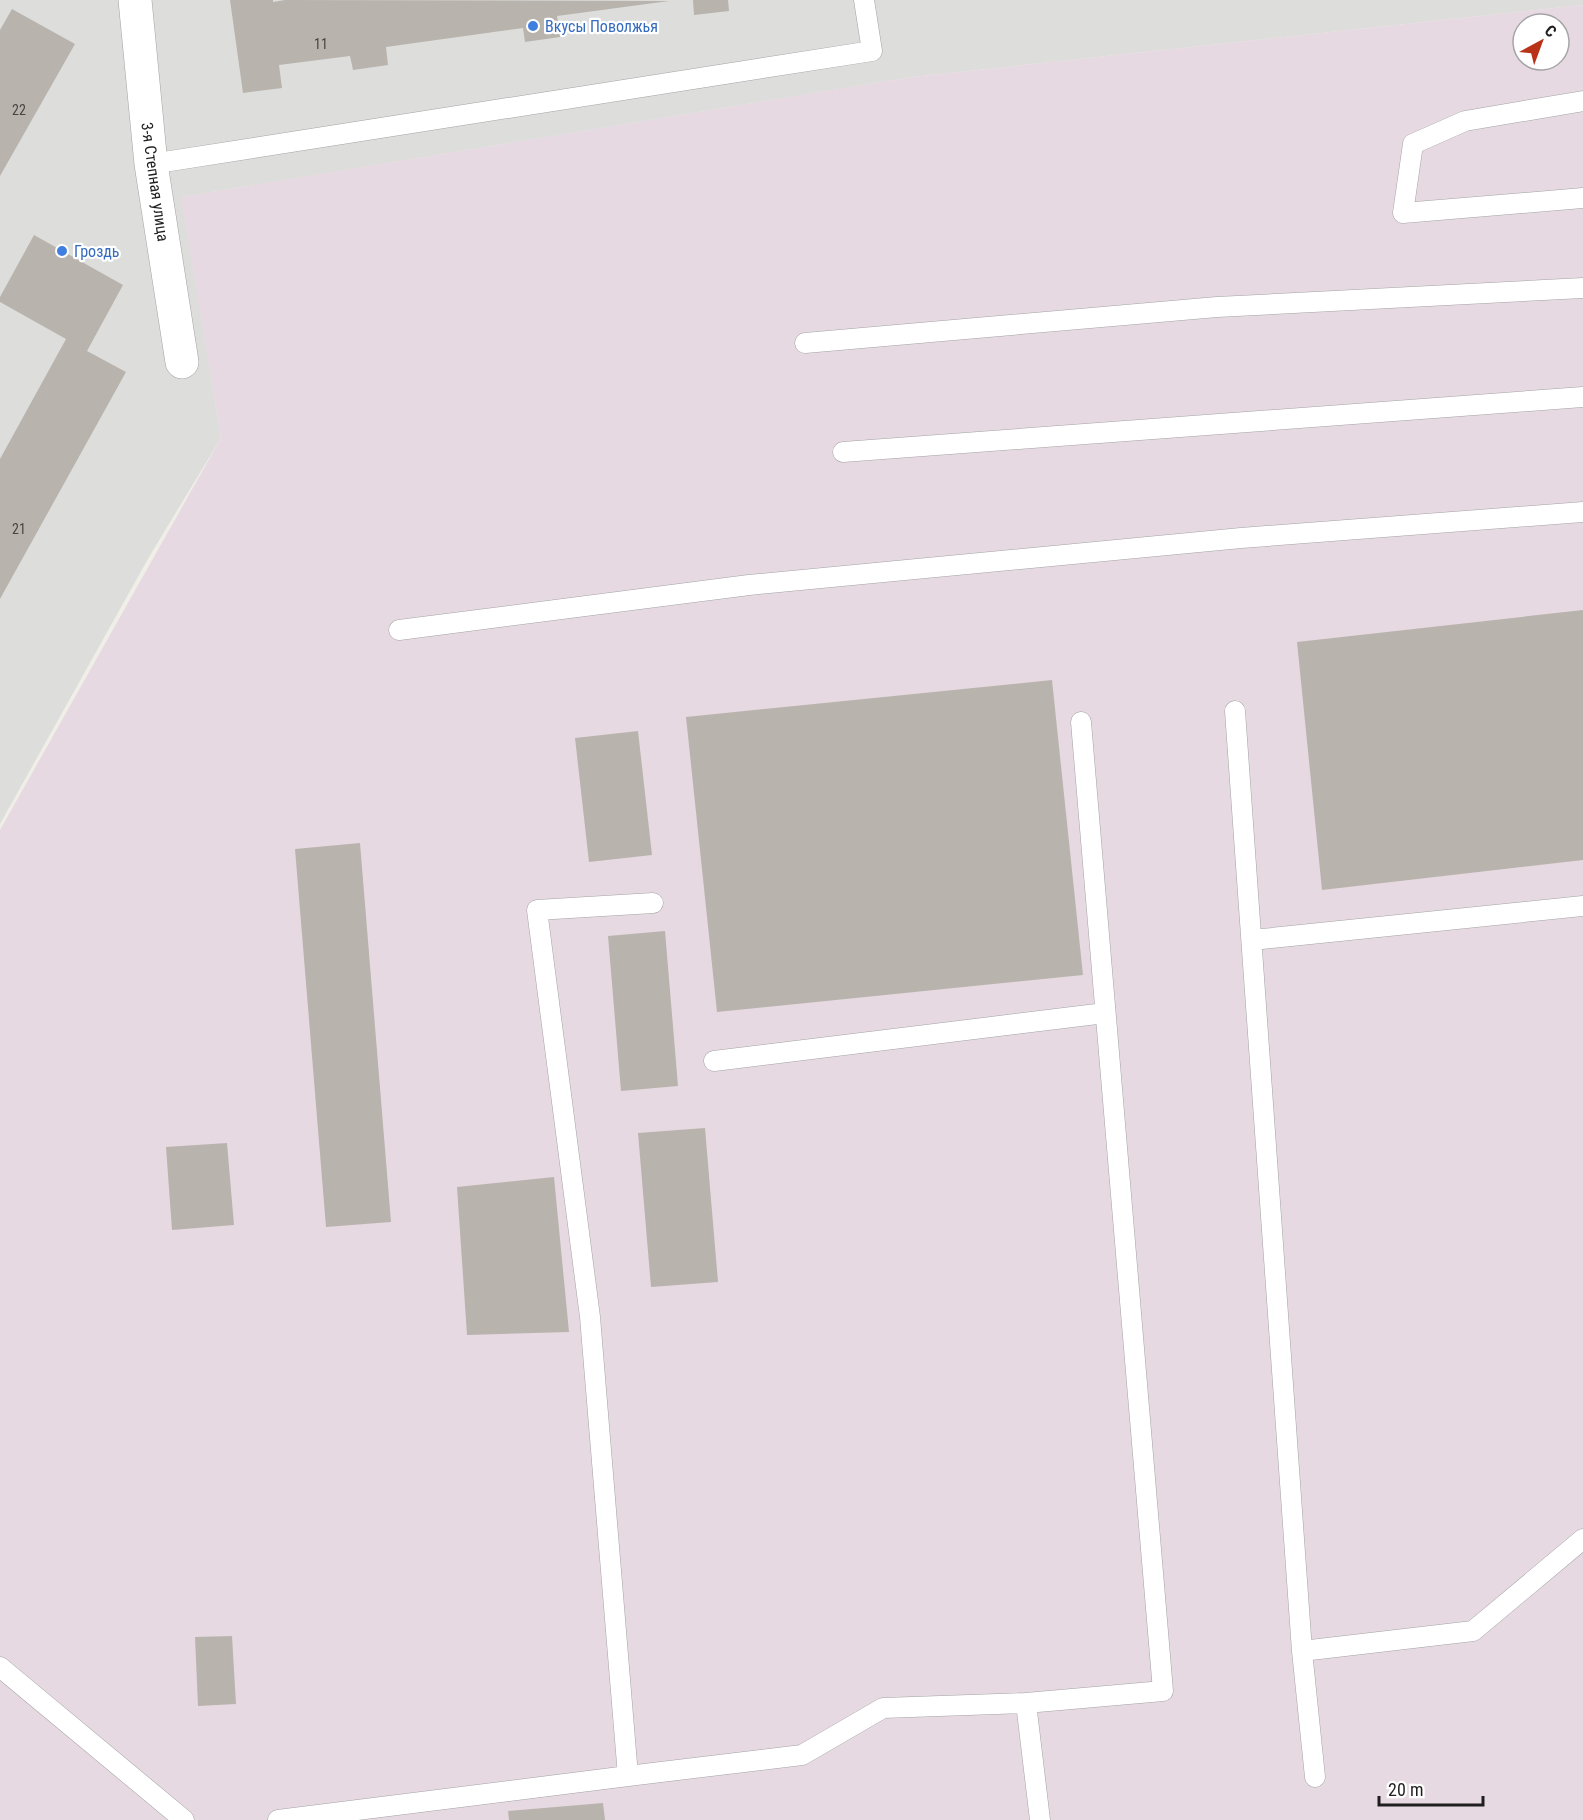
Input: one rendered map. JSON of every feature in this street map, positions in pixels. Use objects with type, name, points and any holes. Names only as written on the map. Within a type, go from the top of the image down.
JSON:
[{"type":"street","name":"3-я Степная улица","points":[[135,0],[151,164],[182,362]]},
{"type":"lane","points":[[151,164],[872,51],[864,0]]},
{"type":"lane","points":[[1583,101],[1465,121],[1413,144],[1402,213],[1583,198]]},
{"type":"lane","points":[[805,343],[1217,307],[1583,288]]},
{"type":"lane","points":[[843,452],[1583,397]]},
{"type":"lane","points":[[399,630],[760,584],[1241,538],[1583,512]]},
{"type":"lane","points":[[1235,711],[1302,1651],[1315,1777]]},
{"type":"lane","points":[[278,1820],[802,1755],[882,1708],[1026,1703],[1163,1691],[1081,722]]},
{"type":"lane","points":[[628,1776],[590,1317],[537,910],[653,903]]},
{"type":"lane","points":[[1252,940],[1583,906]]},
{"type":"lane","points":[[714,1061],[1105,1013]]},
{"type":"lane","points":[[1302,1651],[1473,1631],[1583,1539]]},
{"type":"lane","points":[[0,1667],[184,1820]]},
{"type":"lane","points":[[1026,1703],[1040,1820]]},
{"type":"shaded area","points":[[0,0],[1583,0],[1583,5],[912,77],[182,197],[221,438],[149,557],[0,824]]},
{"type":"shaded area","points":[[1583,5],[1583,1820],[0,1820],[0,830],[221,438],[181,197],[912,77],[1511,13],[1511,72],[1571,72],[1571,12],[1518,12]]},
{"type":"building","points":[[230,0],[273,0],[273,2],[285,0],[669,1],[557,16],[560,37],[525,42],[523,28],[386,47],[388,65],[353,70],[350,56],[279,65],[282,88],[243,93]]},
{"type":"building","points":[[693,0],[728,0],[729,11],[694,15]]},
{"type":"building","points":[[12,9],[75,44],[0,176],[0,30]]},
{"type":"building","points":[[34,235],[123,285],[87,351],[126,372],[0,599],[0,459],[66,339],[0,302],[0,297]]},
{"type":"building","points":[[1583,610],[1583,860],[1322,890],[1297,642]]},
{"type":"building","points":[[1052,680],[1083,975],[717,1012],[686,717]]},
{"type":"building","points":[[638,731],[652,855],[589,862],[575,738]]},
{"type":"building","points":[[360,843],[391,1222],[326,1227],[295,849]]},
{"type":"building","points":[[665,931],[678,1086],[621,1091],[608,936]]},
{"type":"building","points":[[705,1128],[718,1282],[651,1287],[638,1133]]},
{"type":"building","points":[[227,1143],[234,1225],[172,1230],[166,1147]]},
{"type":"building","points":[[554,1177],[569,1332],[467,1335],[457,1187]]},
{"type":"building","points":[[232,1636],[236,1704],[198,1706],[195,1637]]},
{"type":"building","points":[[603,1803],[605,1820],[509,1820],[508,1811]]},
{"type":"place","name":"Вкусы Поволжья","points":[[533,26]]},
{"type":"place","name":"Гроздь","points":[[62,251]]}]
